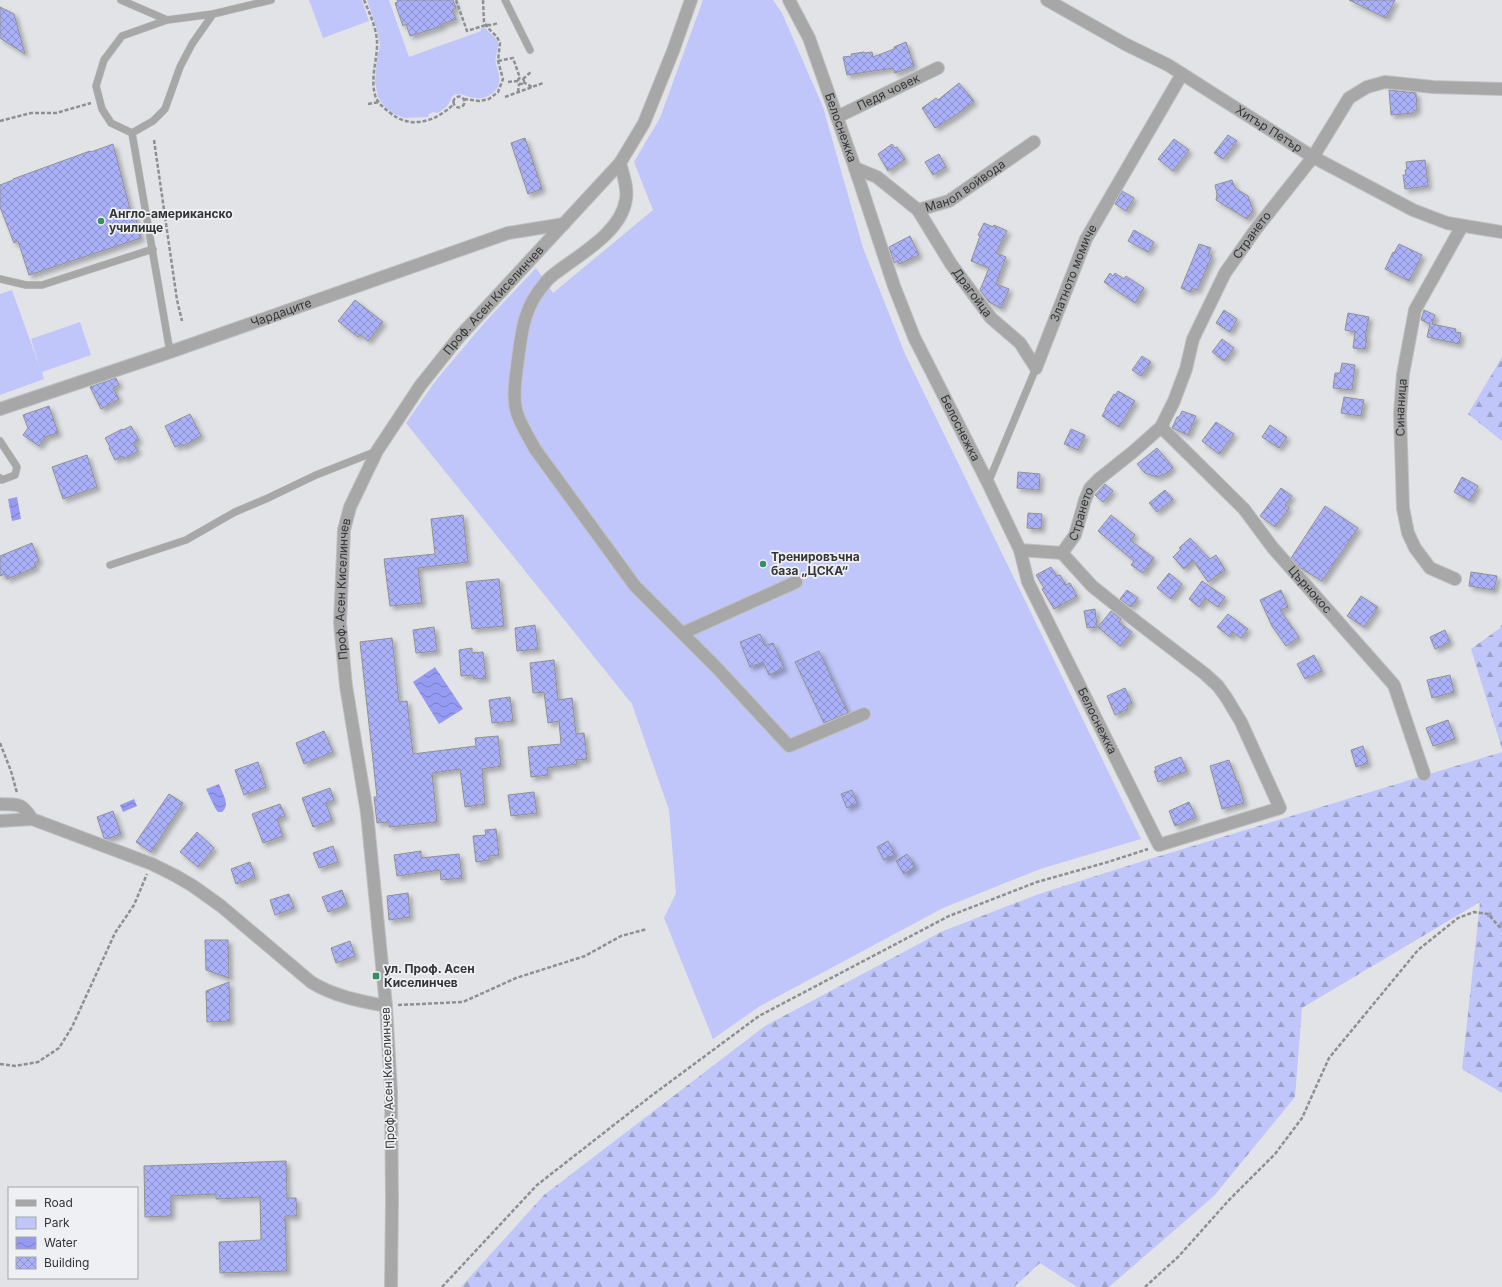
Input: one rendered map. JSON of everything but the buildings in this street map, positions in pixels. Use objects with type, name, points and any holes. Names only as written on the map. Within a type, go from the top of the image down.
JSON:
[{"type":"street","name":"Проф. Асен Киселинчев","points":[[391,1287],[391,1091],[386,1006],[367,813],[346,686],[340,624],[344,530],[350,507],[377,451],[420,386],[459,337],[620,163],[644,124],[673,51],[691,0]]},
{"type":"street","name":"Белоснежка","points":[[789,0],[809,38],[855,168],[894,286],[914,337],[988,483],[1020,550],[1028,582],[1158,845]]},
{"type":"street","name":"Хитър Петър","points":[[1047,0],[1125,44],[1168,65],[1313,157],[1414,210],[1447,223],[1502,232]]},
{"type":"street","name":"Педя човек","points":[[837,117],[938,68]]},
{"type":"street","name":"Златното момиче","points":[[1036,368],[1086,240],[1182,74]]},
{"type":"street","name":"Странето","points":[[1158,845],[1280,808],[1241,722],[1218,686],[1205,674],[1092,586],[1062,553],[1075,534],[1090,488],[1161,427],[1174,401],[1186,369],[1193,339],[1225,273],[1256,229],[1313,157],[1349,98],[1367,87],[1385,82],[1433,87],[1502,89]]},
{"type":"street","name":"Манол войвода","points":[[855,168],[877,177],[918,210],[950,201],[1034,142]]},
{"type":"street","points":[[620,163],[626,189],[626,199],[619,217],[612,228],[603,237],[545,282],[528,308],[523,322],[514,389],[517,412],[524,429],[535,449],[635,586],[683,633],[789,746],[864,714]]},
{"type":"street","name":"Драгойца","points":[[918,210],[951,264],[991,318],[1020,343],[1036,368]]},
{"type":"street","name":"Чардаците","points":[[0,409],[170,352],[508,233],[564,224]]},
{"type":"street","name":"Синаница","points":[[1455,578],[1430,568],[1415,548],[1408,533],[1403,508],[1400,414],[1403,374],[1415,310],[1462,226]]},
{"type":"street","name":"Църнокос","points":[[1161,427],[1244,509],[1273,548],[1394,685],[1424,774]]},
{"type":"street","points":[[1020,550],[1062,553]]},
{"type":"street","points":[[683,633],[796,582]]},
{"type":"street","points":[[0,804],[20,805],[32,819]]},
{"type":"street","points":[[0,821],[32,819],[152,864],[176,876],[211,898],[311,982],[322,989],[367,1003],[386,1006]]},
{"type":"lane","points":[[121,0],[167,20]]},
{"type":"lane","points":[[132,133],[111,123],[102,109],[96,86],[104,60],[122,36],[167,20],[213,14],[271,0]]},
{"type":"lane","points":[[505,0],[530,50]]},
{"type":"lane","points":[[132,133],[153,121],[165,109],[180,67],[192,44],[213,14]]},
{"type":"lane","points":[[132,133],[170,352]]},
{"type":"lane","points":[[0,279],[26,285],[42,285],[153,248]]},
{"type":"lane","name":"Златното момиче","points":[[988,483],[1036,368]]},
{"type":"lane","points":[[0,441],[17,468],[15,476],[2,480],[0,478]]},
{"type":"lane","points":[[110,565],[186,540],[235,512],[316,475],[377,451]]},
{"type":"path","points":[[364,0],[374,28],[377,46],[372,82],[377,99],[394,116],[410,122],[431,120],[444,114],[454,104],[457,97],[464,100],[479,101],[489,99],[498,92],[503,79],[498,61],[500,43],[497,37],[484,22],[483,0]]},
{"type":"path","points":[[456,0],[467,31],[498,23]]},
{"type":"path","points":[[498,61],[513,58],[521,81],[518,92]]},
{"type":"path","points":[[521,81],[532,72]]},
{"type":"path","points":[[508,82],[521,81],[532,87]]},
{"type":"path","points":[[505,97],[543,83]]},
{"type":"path","points":[[454,104],[457,107],[461,107],[464,105],[464,100]]},
{"type":"path","points":[[0,121],[31,113],[56,113],[100,101]]},
{"type":"path","points":[[368,104],[379,102]]},
{"type":"path","points":[[154,140],[182,321]]},
{"type":"path","points":[[0,743],[11,772],[20,805]]},
{"type":"path","points":[[442,1287],[537,1185],[651,1096],[759,1016],[949,916],[1037,882],[1108,862],[1158,845]]},
{"type":"path","points":[[0,1064],[16,1066],[38,1062],[59,1048],[72,1027],[115,933],[134,905],[152,864]]},
{"type":"path","points":[[1145,1287],[1179,1256],[1229,1200],[1275,1154],[1302,1118],[1329,1058],[1418,950],[1458,918],[1474,912],[1488,914],[1502,930]]},
{"type":"path","points":[[386,1006],[463,1002],[516,978],[585,956],[621,936],[647,929]]},
{"type":"green space","points":[[309,0],[362,0],[369,21],[323,38]]},
{"type":"green space","points":[[367,0],[389,0],[409,57],[481,31],[484,27],[494,36],[498,43],[496,61],[500,79],[497,89],[488,96],[482,98],[457,94],[454,95],[444,108],[438,113],[433,112],[429,114],[428,117],[404,118],[394,114],[385,107],[378,97],[375,82],[377,58],[380,45],[377,30]]},
{"type":"green space","name":"Тренировъчна база „ЦСКА“","points":[[703,0],[773,0],[782,13],[823,107],[863,248],[905,354],[1141,839],[1040,869],[943,908],[760,1006],[713,1039],[664,918],[676,893],[669,810],[632,704],[406,423],[437,379],[486,321],[536,268],[553,293],[653,210],[634,162],[660,118]]},
{"type":"green space","points":[[12,290],[40,368],[31,339],[80,322],[91,355],[42,372],[44,379],[0,395],[0,294]]},
{"type":"green space","points":[[1502,357],[1502,441],[1468,414]]},
{"type":"green space","points":[[1502,624],[1502,749],[1471,649],[1500,628]]},
{"type":"green space","points":[[1502,752],[1502,1093],[1462,1069],[1480,902],[1302,1008],[1295,1097],[1214,1196],[1109,1287],[1077,1287],[1040,1263],[1014,1287],[461,1287],[544,1195],[765,1026],[943,931],[1039,894]]},
{"type":"water","points":[[17,497],[21,519],[12,521],[8,499]]},
{"type":"water","points":[[435,667],[463,709],[439,724],[413,682]]},
{"type":"water","points":[[219,784],[226,802],[225,809],[222,812],[218,812],[215,808],[206,789]]},
{"type":"water","points":[[134,799],[137,806],[123,812],[120,805]]},
{"type":"place","name":"Англо-американско училище","points":[[101,221]]},
{"type":"place","name":"Тренировъчна база „ЦСКА“","points":[[763,564]]},
{"type":"place","name":"ул. Проф. Асен Киселинчев","points":[[376,976]]}]
